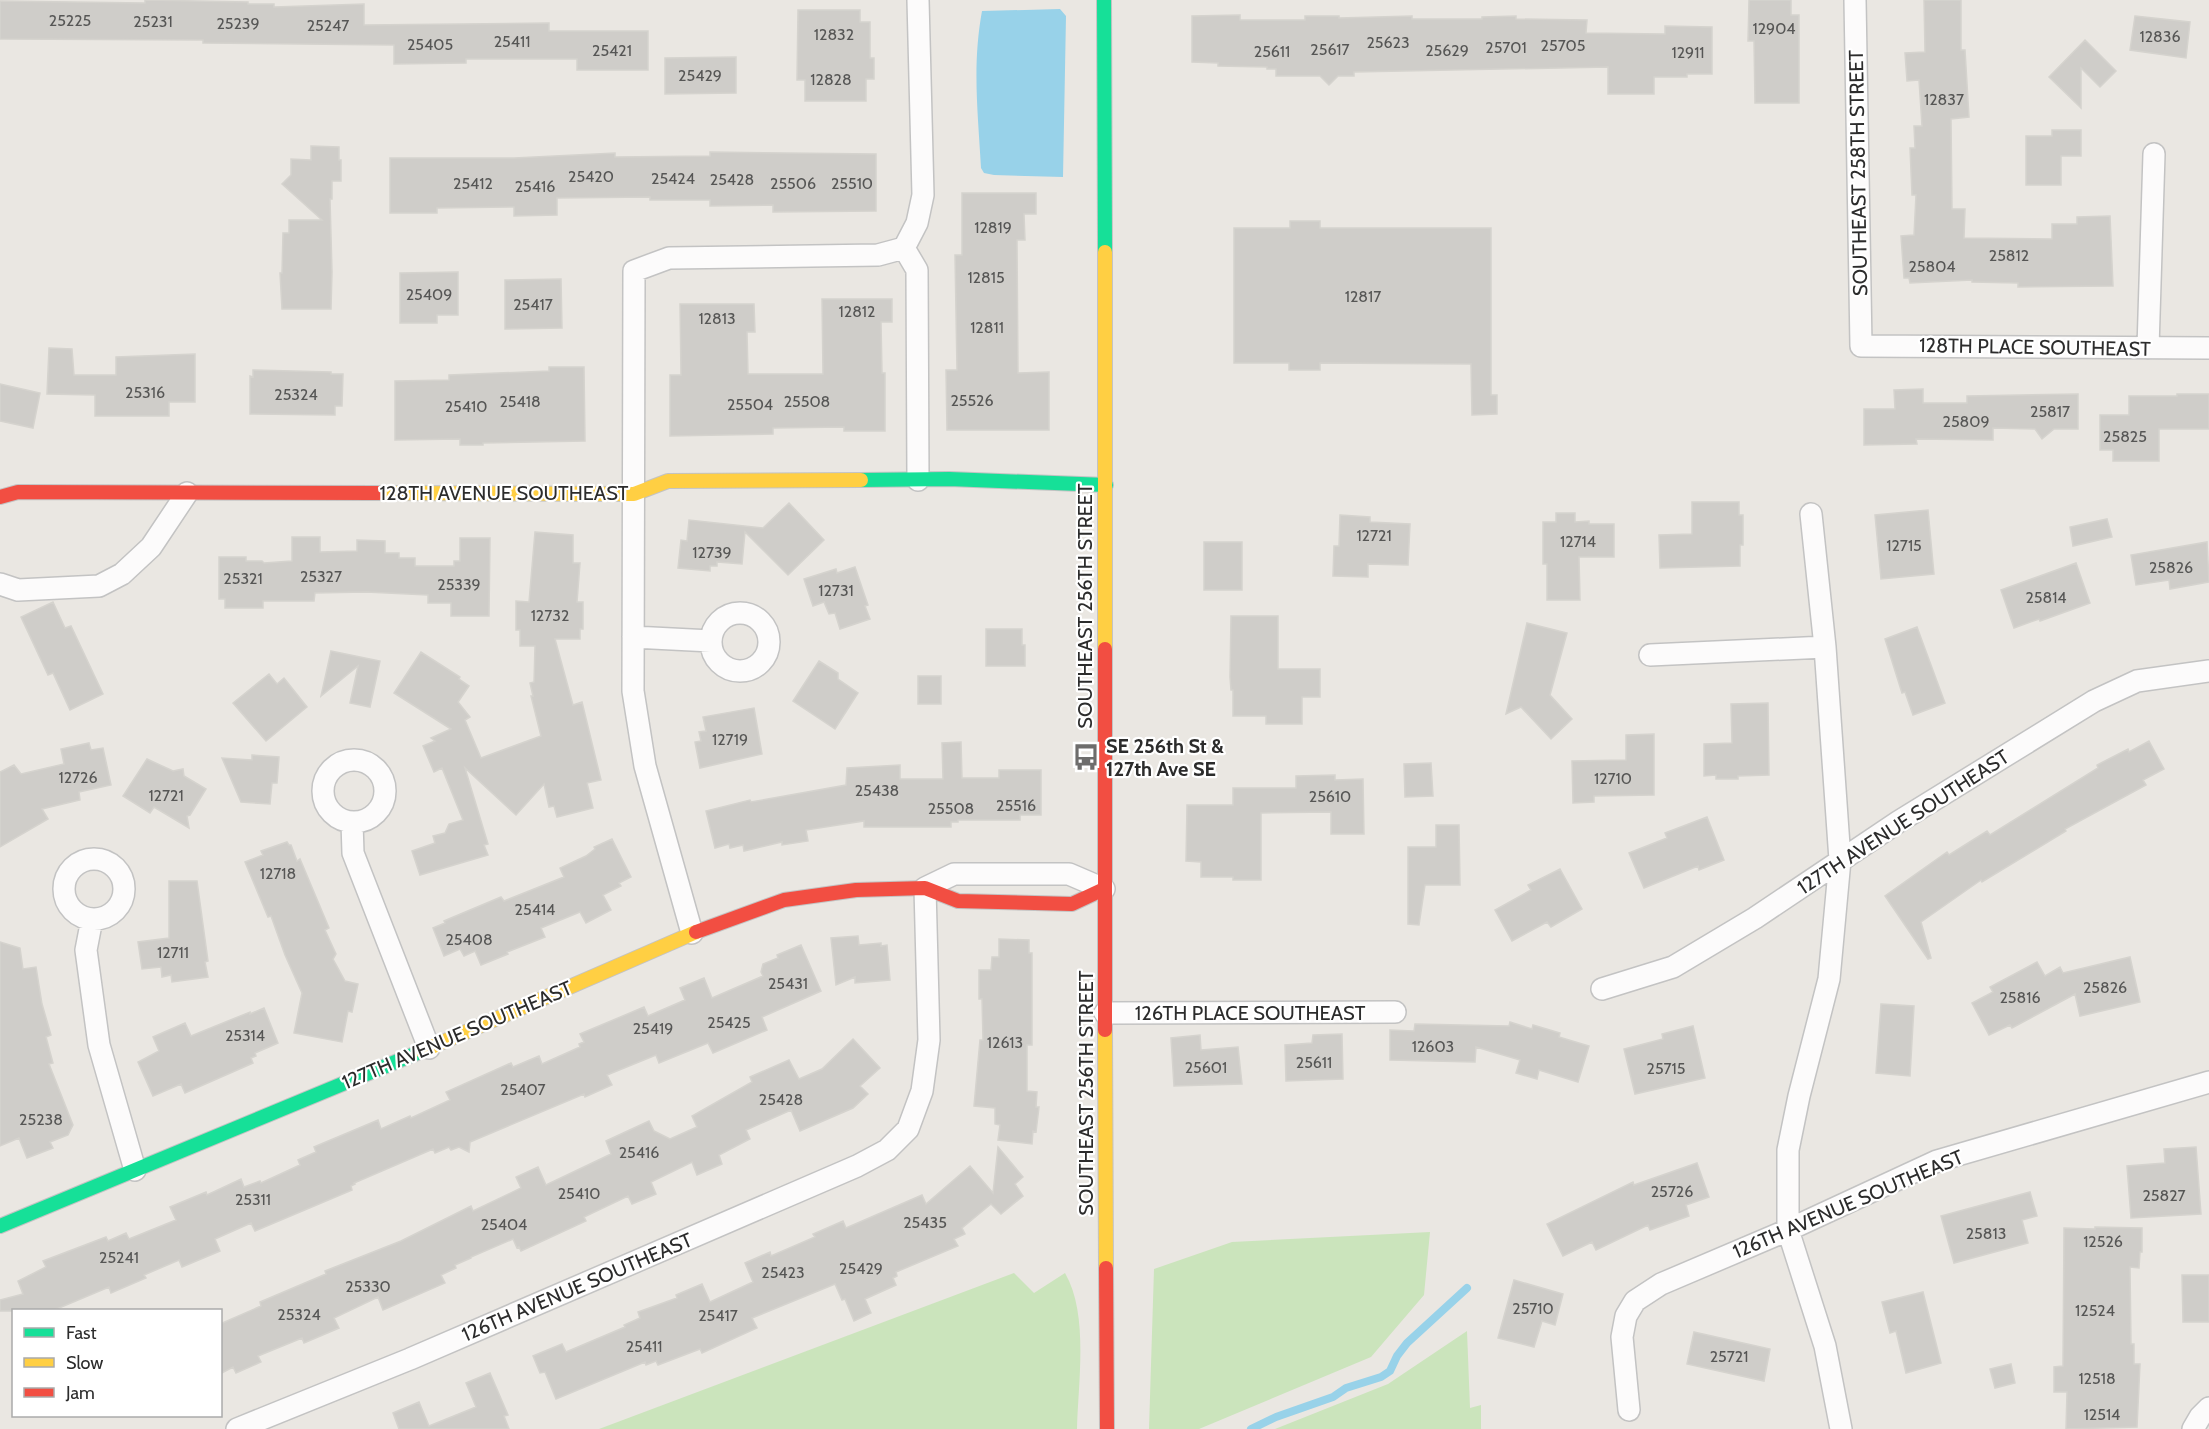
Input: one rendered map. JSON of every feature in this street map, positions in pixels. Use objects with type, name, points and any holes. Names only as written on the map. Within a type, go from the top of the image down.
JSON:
[{"type":"street","points":[[692,933],[645,766],[633,691],[634,271],[669,258],[878,255],[904,248],[917,223],[922,195],[918,0]]},
{"type":"street","name":"SOUTHEAST 256TH STREET","points":[[1104,0],[1106,484],[1104,889],[1107,1429]]},
{"type":"street","name":"SOUTHEAST 258TH STREET","points":[[1855,0],[1861,346]]},
{"type":"street","points":[[2148,348],[2154,154]]},
{"type":"street","points":[[904,248],[917,270],[918,480]]},
{"type":"street","name":"128TH PLACE SOUTHEAST","points":[[1861,346],[2209,348]]},
{"type":"street","name":"128TH AVENUE SOUTHEAST","points":[[0,497],[18,492],[634,494],[668,481],[918,480],[1106,484]]},
{"type":"street","points":[[0,584],[18,590],[99,586],[122,574],[151,547],[187,493]]},
{"type":"street","points":[[1811,514],[1825,647],[1840,861],[1829,979],[1798,1096],[1788,1150],[1788,1230],[1825,1346],[1841,1429]]},
{"type":"street","points":[[633,637],[711,641]]},
{"type":"street","points":[[1650,655],[1825,647]]},
{"type":"street","name":"127TH AVENUE SOUTHEAST","points":[[1602,989],[1673,968],[2094,701],[2137,681],[2209,671]]},
{"type":"street","points":[[352,822],[353,853],[429,1048]]},
{"type":"street","name":"127TH AVENUE SOUTHEAST","points":[[925,888],[954,874],[1069,874],[1104,889]]},
{"type":"street","name":"127TH AVENUE SOUTHEAST","points":[[0,1226],[429,1048],[692,933],[784,900],[856,890],[925,888],[958,901],[1072,904],[1104,889]]},
{"type":"street","name":"126TH AVENUE SOUTHEAST","points":[[237,1429],[410,1359],[857,1166],[887,1150],[908,1129],[922,1091],[929,1040],[925,888]]},
{"type":"street","points":[[92,919],[86,950],[99,1045],[135,1170]]},
{"type":"street","name":"126TH PLACE SOUTHEAST","points":[[1105,1013],[1395,1012]]},
{"type":"street","name":"126TH AVENUE SOUTHEAST","points":[[1629,1410],[1622,1337],[1626,1316],[1635,1301],[1661,1284],[1788,1230],[1937,1161],[2209,1082]]},
{"type":"street","points":[[2193,1429],[2209,1408]]},
{"type":"green space","points":[[1430,1232],[1424,1295],[1371,1357],[1199,1429],[1149,1429],[1154,1269],[1232,1242]]},
{"type":"green space","points":[[1014,1273],[1034,1293],[1065,1273],[1072,1290],[1080,1328],[1077,1429],[599,1429]]},
{"type":"green space","points":[[1467,1331],[1470,1408],[1481,1405],[1481,1429],[1275,1429],[1388,1384]]},
{"type":"water","points":[[1060,9],[1066,16],[1063,177],[984,173],[981,168],[977,89],[977,51],[982,11]]},
{"type":"building","points":[[145,0],[248,2],[248,4],[274,4],[274,7],[364,4],[364,25],[549,23],[549,31],[648,31],[648,70],[577,70],[577,59],[466,59],[466,63],[394,64],[394,45],[203,43],[203,40],[0,39],[0,1],[145,3]]},
{"type":"building","points":[[1749,0],[1791,0],[1791,15],[1799,15],[1799,103],[1755,103],[1754,41],[1748,41]]},
{"type":"building","points":[[1924,0],[1961,0],[1961,50],[1965,50],[1969,117],[1951,119],[1952,209],[1965,209],[1964,238],[2052,239],[2052,224],[2077,224],[2077,217],[2110,216],[2113,286],[2018,287],[2018,283],[1972,282],[1972,280],[1910,283],[1909,278],[1904,278],[1901,236],[1914,235],[1916,195],[1912,195],[1910,148],[1915,148],[1914,126],[1922,126],[1919,80],[1907,81],[1905,53],[1925,52]]},
{"type":"building","points":[[798,10],[860,10],[860,22],[870,22],[870,58],[874,58],[874,79],[866,79],[866,101],[805,101],[805,80],[797,80]]},
{"type":"building","points":[[1240,15],[1240,20],[1305,20],[1305,16],[1339,16],[1339,18],[1412,16],[1412,19],[1482,19],[1482,17],[1516,16],[1516,19],[1587,20],[1586,33],[1665,34],[1665,26],[1712,27],[1712,74],[1654,77],[1654,94],[1608,94],[1608,67],[1354,72],[1354,76],[1338,76],[1329,85],[1320,76],[1276,76],[1276,69],[1267,69],[1267,67],[1218,66],[1218,63],[1192,62],[1192,16]]},
{"type":"building","points":[[2135,16],[2190,22],[2186,58],[2130,50]]},
{"type":"building","points":[[2085,40],[2116,71],[2100,87],[2081,68],[2081,108],[2049,77]]},
{"type":"building","points":[[736,57],[736,93],[665,94],[665,58]]},
{"type":"building","points":[[2052,130],[2081,130],[2081,156],[2061,156],[2061,185],[2026,185],[2026,136],[2052,136]]},
{"type":"building","points":[[311,146],[339,147],[339,160],[341,160],[341,181],[332,181],[332,199],[330,199],[331,309],[282,309],[280,273],[282,273],[283,233],[289,233],[289,220],[322,220],[282,184],[291,175],[291,159],[311,160]]},
{"type":"building","points":[[710,152],[876,154],[876,211],[773,212],[773,205],[710,206],[710,200],[650,200],[650,197],[557,198],[557,215],[514,216],[514,207],[437,208],[437,213],[390,213],[390,158],[514,158],[615,153],[615,157],[710,156]]},
{"type":"building","points":[[962,193],[1036,193],[1036,214],[1024,214],[1025,240],[1017,240],[1018,373],[1049,372],[1049,430],[947,430],[946,370],[957,370],[955,255],[962,255]]},
{"type":"building","points":[[1290,221],[1320,221],[1320,228],[1491,228],[1491,395],[1497,395],[1497,414],[1472,415],[1471,364],[1320,363],[1320,370],[1289,370],[1289,363],[1234,363],[1234,228],[1290,228]]},
{"type":"building","points":[[458,272],[458,315],[437,315],[437,323],[400,323],[400,273]]},
{"type":"building","points":[[561,279],[562,328],[505,329],[505,280]]},
{"type":"building","points":[[822,299],[892,299],[892,322],[881,322],[882,373],[885,373],[885,431],[844,431],[844,427],[773,428],[773,434],[670,436],[670,375],[681,375],[680,304],[754,304],[755,332],[747,332],[748,374],[823,374]]},
{"type":"building","points":[[49,348],[72,349],[74,375],[116,375],[116,357],[195,354],[195,402],[169,402],[169,416],[95,416],[95,395],[47,394]]},
{"type":"building","points":[[549,367],[584,367],[585,441],[460,445],[460,439],[395,440],[395,381],[449,380],[449,375],[549,371]]},
{"type":"building","points":[[253,370],[343,374],[342,406],[335,406],[335,415],[250,414],[250,376],[253,377]]},
{"type":"building","points":[[0,384],[40,393],[33,428],[0,421]]},
{"type":"building","points":[[1923,389],[1923,403],[1967,403],[1967,396],[2078,394],[2078,429],[2054,429],[2042,439],[2035,429],[1993,428],[1993,440],[1916,439],[1917,444],[1864,445],[1864,409],[1895,409],[1894,390]]},
{"type":"building","points":[[2177,394],[2209,394],[2209,429],[2159,429],[2159,461],[2113,461],[2113,450],[2100,450],[2100,415],[2129,415],[2129,396],[2177,396]]},
{"type":"building","points":[[1692,502],[1739,502],[1739,515],[1743,515],[1740,566],[1660,568],[1659,535],[1692,534]]},
{"type":"building","points":[[789,503],[824,540],[788,575],[745,532],[742,564],[717,562],[717,566],[710,566],[710,571],[678,568],[681,540],[687,541],[689,520],[763,528]]},
{"type":"building","points":[[1928,510],[1934,574],[1881,579],[1875,515]]},
{"type":"building","points":[[1556,513],[1575,513],[1575,522],[1614,524],[1614,557],[1579,557],[1580,600],[1547,600],[1547,564],[1543,564],[1543,522],[1556,522]]},
{"type":"building","points":[[1340,515],[1370,517],[1370,522],[1410,524],[1408,565],[1368,564],[1368,577],[1333,576],[1334,546],[1339,546]]},
{"type":"building","points":[[2107,519],[2112,537],[2073,546],[2070,527]]},
{"type":"building","points":[[535,532],[573,535],[573,563],[580,563],[577,602],[583,602],[583,629],[580,629],[580,639],[555,639],[573,705],[582,702],[601,780],[587,783],[593,808],[557,817],[554,806],[549,807],[544,784],[516,815],[465,768],[488,844],[484,845],[488,855],[420,875],[412,851],[435,843],[433,836],[445,833],[449,824],[463,820],[442,768],[434,772],[423,746],[435,741],[431,738],[451,729],[394,693],[421,652],[460,677],[459,679],[469,686],[458,702],[470,717],[465,720],[481,758],[541,736],[530,683],[534,682],[535,646],[520,646],[520,630],[516,630],[516,601],[529,602]]},
{"type":"building","points":[[292,537],[320,537],[320,552],[357,551],[357,540],[385,541],[385,553],[399,553],[399,558],[415,558],[415,566],[454,566],[454,561],[460,561],[460,538],[490,538],[489,616],[451,616],[451,603],[428,603],[428,595],[366,592],[315,593],[314,601],[263,601],[263,608],[225,608],[225,599],[219,599],[219,557],[246,557],[246,561],[264,563],[292,561]]},
{"type":"building","points":[[1204,542],[1242,542],[1242,590],[1204,590]]},
{"type":"building","points":[[2207,542],[2209,582],[2170,589],[2169,580],[2136,585],[2131,555]]},
{"type":"building","points":[[2076,563],[2090,603],[2014,628],[2001,590]]},
{"type":"building","points":[[855,567],[868,605],[865,606],[870,619],[840,629],[835,613],[829,614],[824,602],[813,606],[804,579],[836,569],[837,573]]},
{"type":"building","points":[[53,602],[65,628],[71,626],[103,694],[70,710],[53,673],[48,675],[21,617]]},
{"type":"building","points":[[1231,616],[1278,616],[1278,669],[1320,669],[1320,697],[1302,697],[1302,724],[1266,724],[1266,716],[1233,716],[1233,690],[1231,690],[1230,677]]},
{"type":"building","points":[[1527,623],[1567,633],[1550,695],[1572,719],[1551,739],[1521,707],[1506,714]]},
{"type":"building","points":[[1917,627],[1945,703],[1913,715],[1905,692],[1902,693],[1885,639]]},
{"type":"building","points":[[986,629],[1022,629],[1025,666],[986,666]]},
{"type":"building","points":[[331,651],[380,661],[370,707],[350,703],[358,666],[321,696]]},
{"type":"building","points":[[819,661],[838,673],[838,679],[858,693],[835,729],[793,701]]},
{"type":"building","points":[[269,674],[277,684],[284,678],[307,707],[266,741],[233,703]]},
{"type":"building","points":[[918,676],[941,676],[941,704],[918,704]]},
{"type":"building","points":[[1768,703],[1769,775],[1738,776],[1738,779],[1716,779],[1716,775],[1704,776],[1704,744],[1732,743],[1731,704]]},
{"type":"building","points":[[754,708],[762,754],[700,768],[695,742],[701,741],[699,732],[706,731],[703,717]]},
{"type":"building","points":[[1654,734],[1654,795],[1594,796],[1594,802],[1573,803],[1572,761],[1626,760],[1626,735]]},
{"type":"building","points":[[2149,741],[2164,769],[2143,780],[2146,785],[2065,829],[2066,831],[1982,882],[1981,880],[1921,922],[1931,958],[1928,959],[1885,896],[1947,852],[1949,855],[1987,831],[1990,835],[2098,768],[2097,765]]},
{"type":"building","points":[[961,742],[962,778],[999,778],[999,770],[1041,770],[1041,815],[1020,815],[1020,820],[958,820],[958,822],[951,822],[951,827],[864,827],[864,821],[806,830],[808,841],[782,845],[782,842],[744,851],[743,845],[730,848],[729,844],[715,848],[706,811],[750,800],[751,802],[846,785],[847,768],[900,765],[900,779],[943,779],[942,743]]},
{"type":"building","points":[[89,743],[91,750],[103,748],[111,785],[79,792],[80,800],[42,809],[48,819],[0,847],[0,772],[14,765],[21,774],[64,764],[61,749]]},
{"type":"building","points":[[252,755],[279,757],[277,783],[272,783],[270,804],[241,802],[222,758],[252,760]]},
{"type":"building","points":[[147,759],[173,771],[183,769],[184,776],[206,789],[190,815],[187,816],[189,828],[154,807],[150,813],[123,796]]},
{"type":"building","points":[[1431,763],[1433,796],[1405,797],[1404,764]]},
{"type":"building","points":[[1335,775],[1335,780],[1363,779],[1364,834],[1331,834],[1331,812],[1261,813],[1261,880],[1201,877],[1201,862],[1186,861],[1187,805],[1233,805],[1233,788],[1296,788],[1296,776]]},
{"type":"building","points":[[1707,817],[1724,860],[1699,870],[1698,866],[1644,888],[1629,853],[1667,838],[1665,833]]},
{"type":"building","points":[[1436,825],[1459,825],[1460,885],[1425,885],[1419,925],[1408,924],[1408,847],[1436,847]]},
{"type":"building","points":[[612,839],[631,877],[619,883],[621,886],[603,895],[611,910],[586,923],[580,912],[541,928],[545,937],[481,965],[475,951],[464,956],[460,949],[444,956],[433,928],[445,923],[444,921],[501,897],[504,901],[564,877],[560,868],[586,856],[595,849],[594,847]]},
{"type":"building","points":[[287,842],[291,845],[297,861],[300,859],[329,928],[325,930],[336,954],[333,959],[345,981],[358,984],[352,1012],[348,1011],[342,1042],[294,1033],[302,993],[271,916],[268,917],[245,862],[263,855],[261,851]]},
{"type":"building","points":[[1560,869],[1582,909],[1551,927],[1547,922],[1512,941],[1495,910],[1531,890],[1528,885]]},
{"type":"building","points":[[169,881],[197,881],[208,961],[205,962],[208,977],[172,982],[171,975],[162,977],[161,967],[142,969],[138,942],[169,938]]},
{"type":"building","points":[[858,936],[859,945],[881,943],[881,946],[887,945],[890,980],[855,983],[855,977],[836,985],[831,938]]},
{"type":"building","points":[[999,939],[1029,940],[1029,953],[1032,953],[1032,1045],[1027,1045],[1027,1091],[1037,1092],[1036,1107],[1039,1107],[1032,1144],[998,1140],[1000,1125],[995,1124],[995,1108],[974,1106],[980,1040],[983,1040],[979,970],[991,970],[992,957],[999,957]]},
{"type":"building","points":[[0,942],[20,948],[23,969],[36,967],[42,1004],[51,1035],[46,1037],[53,1063],[49,1064],[73,1125],[68,1135],[50,1142],[53,1148],[27,1158],[19,1138],[0,1146]]},
{"type":"building","points":[[801,945],[821,991],[762,1017],[767,1030],[713,1053],[708,1043],[659,1063],[656,1055],[607,1075],[612,1085],[585,1097],[584,1094],[470,1142],[469,1152],[459,1147],[451,1150],[449,1147],[435,1153],[433,1149],[354,1183],[351,1186],[352,1190],[255,1231],[251,1223],[215,1239],[220,1251],[182,1267],[179,1260],[111,1293],[109,1287],[57,1309],[0,1311],[0,1300],[23,1294],[18,1281],[46,1267],[43,1261],[106,1237],[108,1241],[126,1233],[129,1239],[176,1220],[170,1207],[206,1192],[207,1195],[241,1179],[244,1187],[260,1181],[261,1183],[300,1165],[298,1160],[316,1152],[314,1147],[378,1120],[381,1129],[410,1116],[411,1118],[450,1100],[446,1092],[511,1063],[513,1067],[539,1056],[542,1064],[580,1047],[579,1044],[584,1042],[580,1034],[644,1007],[648,1016],[685,1000],[680,988],[704,978],[712,998],[763,976],[761,972],[763,964],[778,958],[777,955]]},
{"type":"building","points":[[2130,957],[2140,1002],[2080,1016],[2075,994],[2012,1028],[2010,1025],[1989,1035],[1972,1003],[1993,992],[1990,987],[2037,962],[2045,976],[2060,967],[2063,973]]},
{"type":"building","points":[[1881,1004],[1914,1006],[1910,1076],[1876,1073]]},
{"type":"building","points":[[264,1008],[278,1043],[255,1053],[256,1056],[251,1058],[253,1063],[185,1093],[181,1084],[153,1096],[138,1062],[159,1051],[153,1037],[185,1023],[191,1036]]},
{"type":"building","points":[[1510,1022],[1532,1029],[1533,1025],[1560,1033],[1559,1037],[1589,1046],[1578,1082],[1539,1070],[1537,1079],[1516,1073],[1520,1060],[1476,1047],[1475,1062],[1390,1060],[1390,1030],[1414,1031],[1415,1024],[1509,1026]]},
{"type":"building","points":[[1693,1026],[1705,1078],[1635,1094],[1624,1049],[1663,1039],[1662,1034]]},
{"type":"building","points":[[1342,1034],[1343,1079],[1286,1081],[1285,1045],[1312,1043],[1313,1035]]},
{"type":"building","points":[[1200,1035],[1201,1050],[1238,1047],[1242,1084],[1174,1086],[1171,1038]]},
{"type":"building","points":[[853,1039],[880,1068],[860,1086],[868,1094],[853,1108],[800,1131],[791,1110],[746,1130],[750,1139],[719,1155],[722,1164],[697,1175],[692,1162],[651,1182],[656,1194],[632,1204],[628,1196],[584,1217],[586,1221],[521,1251],[513,1239],[455,1265],[456,1268],[441,1275],[445,1283],[383,1310],[378,1297],[334,1318],[339,1328],[304,1343],[302,1338],[258,1356],[261,1362],[236,1373],[233,1367],[222,1373],[222,1323],[261,1306],[260,1302],[326,1274],[325,1271],[401,1241],[471,1206],[473,1211],[521,1188],[516,1177],[538,1167],[546,1185],[611,1154],[606,1141],[649,1121],[654,1131],[670,1139],[697,1127],[692,1116],[752,1082],[750,1077],[789,1060],[799,1079],[822,1069]]},
{"type":"building","points":[[998,1147],[1023,1177],[1015,1184],[1023,1196],[1001,1214],[991,1204],[962,1228],[965,1234],[954,1239],[958,1246],[896,1272],[897,1276],[893,1278],[896,1285],[865,1299],[871,1313],[854,1321],[845,1299],[842,1300],[835,1284],[752,1318],[757,1328],[702,1353],[700,1349],[658,1365],[656,1361],[646,1365],[645,1362],[556,1399],[545,1372],[540,1373],[533,1356],[562,1344],[566,1352],[625,1327],[624,1325],[640,1318],[638,1312],[677,1298],[676,1295],[702,1284],[710,1302],[753,1282],[745,1263],[770,1252],[771,1256],[815,1237],[813,1234],[843,1221],[846,1228],[922,1195],[926,1204],[970,1166],[993,1193]]},
{"type":"building","points":[[2196,1147],[2201,1214],[2131,1218],[2127,1166],[2165,1163],[2164,1149]]},
{"type":"building","points":[[1697,1163],[1709,1197],[1686,1205],[1689,1216],[1650,1230],[1648,1225],[1596,1250],[1592,1242],[1563,1256],[1547,1224],[1633,1182],[1634,1185]]},
{"type":"building","points":[[2030,1192],[2037,1216],[2022,1220],[2028,1243],[1954,1263],[1941,1216]]},
{"type":"building","points":[[2095,1227],[2142,1228],[2139,1268],[2130,1267],[2131,1344],[2134,1344],[2134,1364],[2140,1364],[2137,1427],[2066,1429],[2067,1392],[2054,1392],[2054,1367],[2063,1366],[2064,1228],[2095,1229]]},
{"type":"building","points":[[2182,1275],[2209,1275],[2209,1322],[2183,1322]]},
{"type":"building","points":[[1514,1280],[1563,1294],[1555,1325],[1542,1321],[1534,1347],[1498,1338]]},
{"type":"building","points":[[1923,1292],[1941,1363],[1906,1373],[1896,1331],[1890,1333],[1882,1302]]},
{"type":"building","points":[[1694,1332],[1770,1349],[1764,1381],[1687,1364]]},
{"type":"building","points":[[2011,1364],[2015,1383],[1995,1388],[1990,1369]]},
{"type":"building","points":[[490,1373],[508,1415],[504,1416],[509,1429],[399,1429],[393,1413],[419,1402],[429,1426],[476,1407],[466,1383]]},
{"type":"waterway","points":[[1251,1429],[1276,1417],[1333,1397],[1346,1388],[1381,1377],[1390,1371],[1397,1356],[1407,1343],[1467,1288]]},
{"type":"traffic: fast","points":[[1104,0],[1105,252]]},
{"type":"traffic: fast","points":[[861,480],[949,479],[1106,485]]},
{"type":"traffic: fast","points":[[0,1226],[422,1051]]},
{"type":"traffic: slow","points":[[1105,252],[1105,649]]},
{"type":"traffic: slow","points":[[379,493],[634,494],[668,481],[861,480]]},
{"type":"traffic: slow","points":[[422,1051],[696,932]]},
{"type":"traffic: slow","points":[[1105,1030],[1106,1268]]},
{"type":"traffic: jam","points":[[0,497],[18,492],[379,493]]},
{"type":"traffic: jam","points":[[1105,649],[1105,1030]]},
{"type":"traffic: jam","points":[[696,932],[784,900],[856,890],[925,888],[958,901],[1072,904],[1104,889]]},
{"type":"traffic: jam","points":[[1106,1268],[1107,1429]]},
{"type":"place","name":"SE 256th St & 127th Ave SE","points":[[1086,757]]}]
